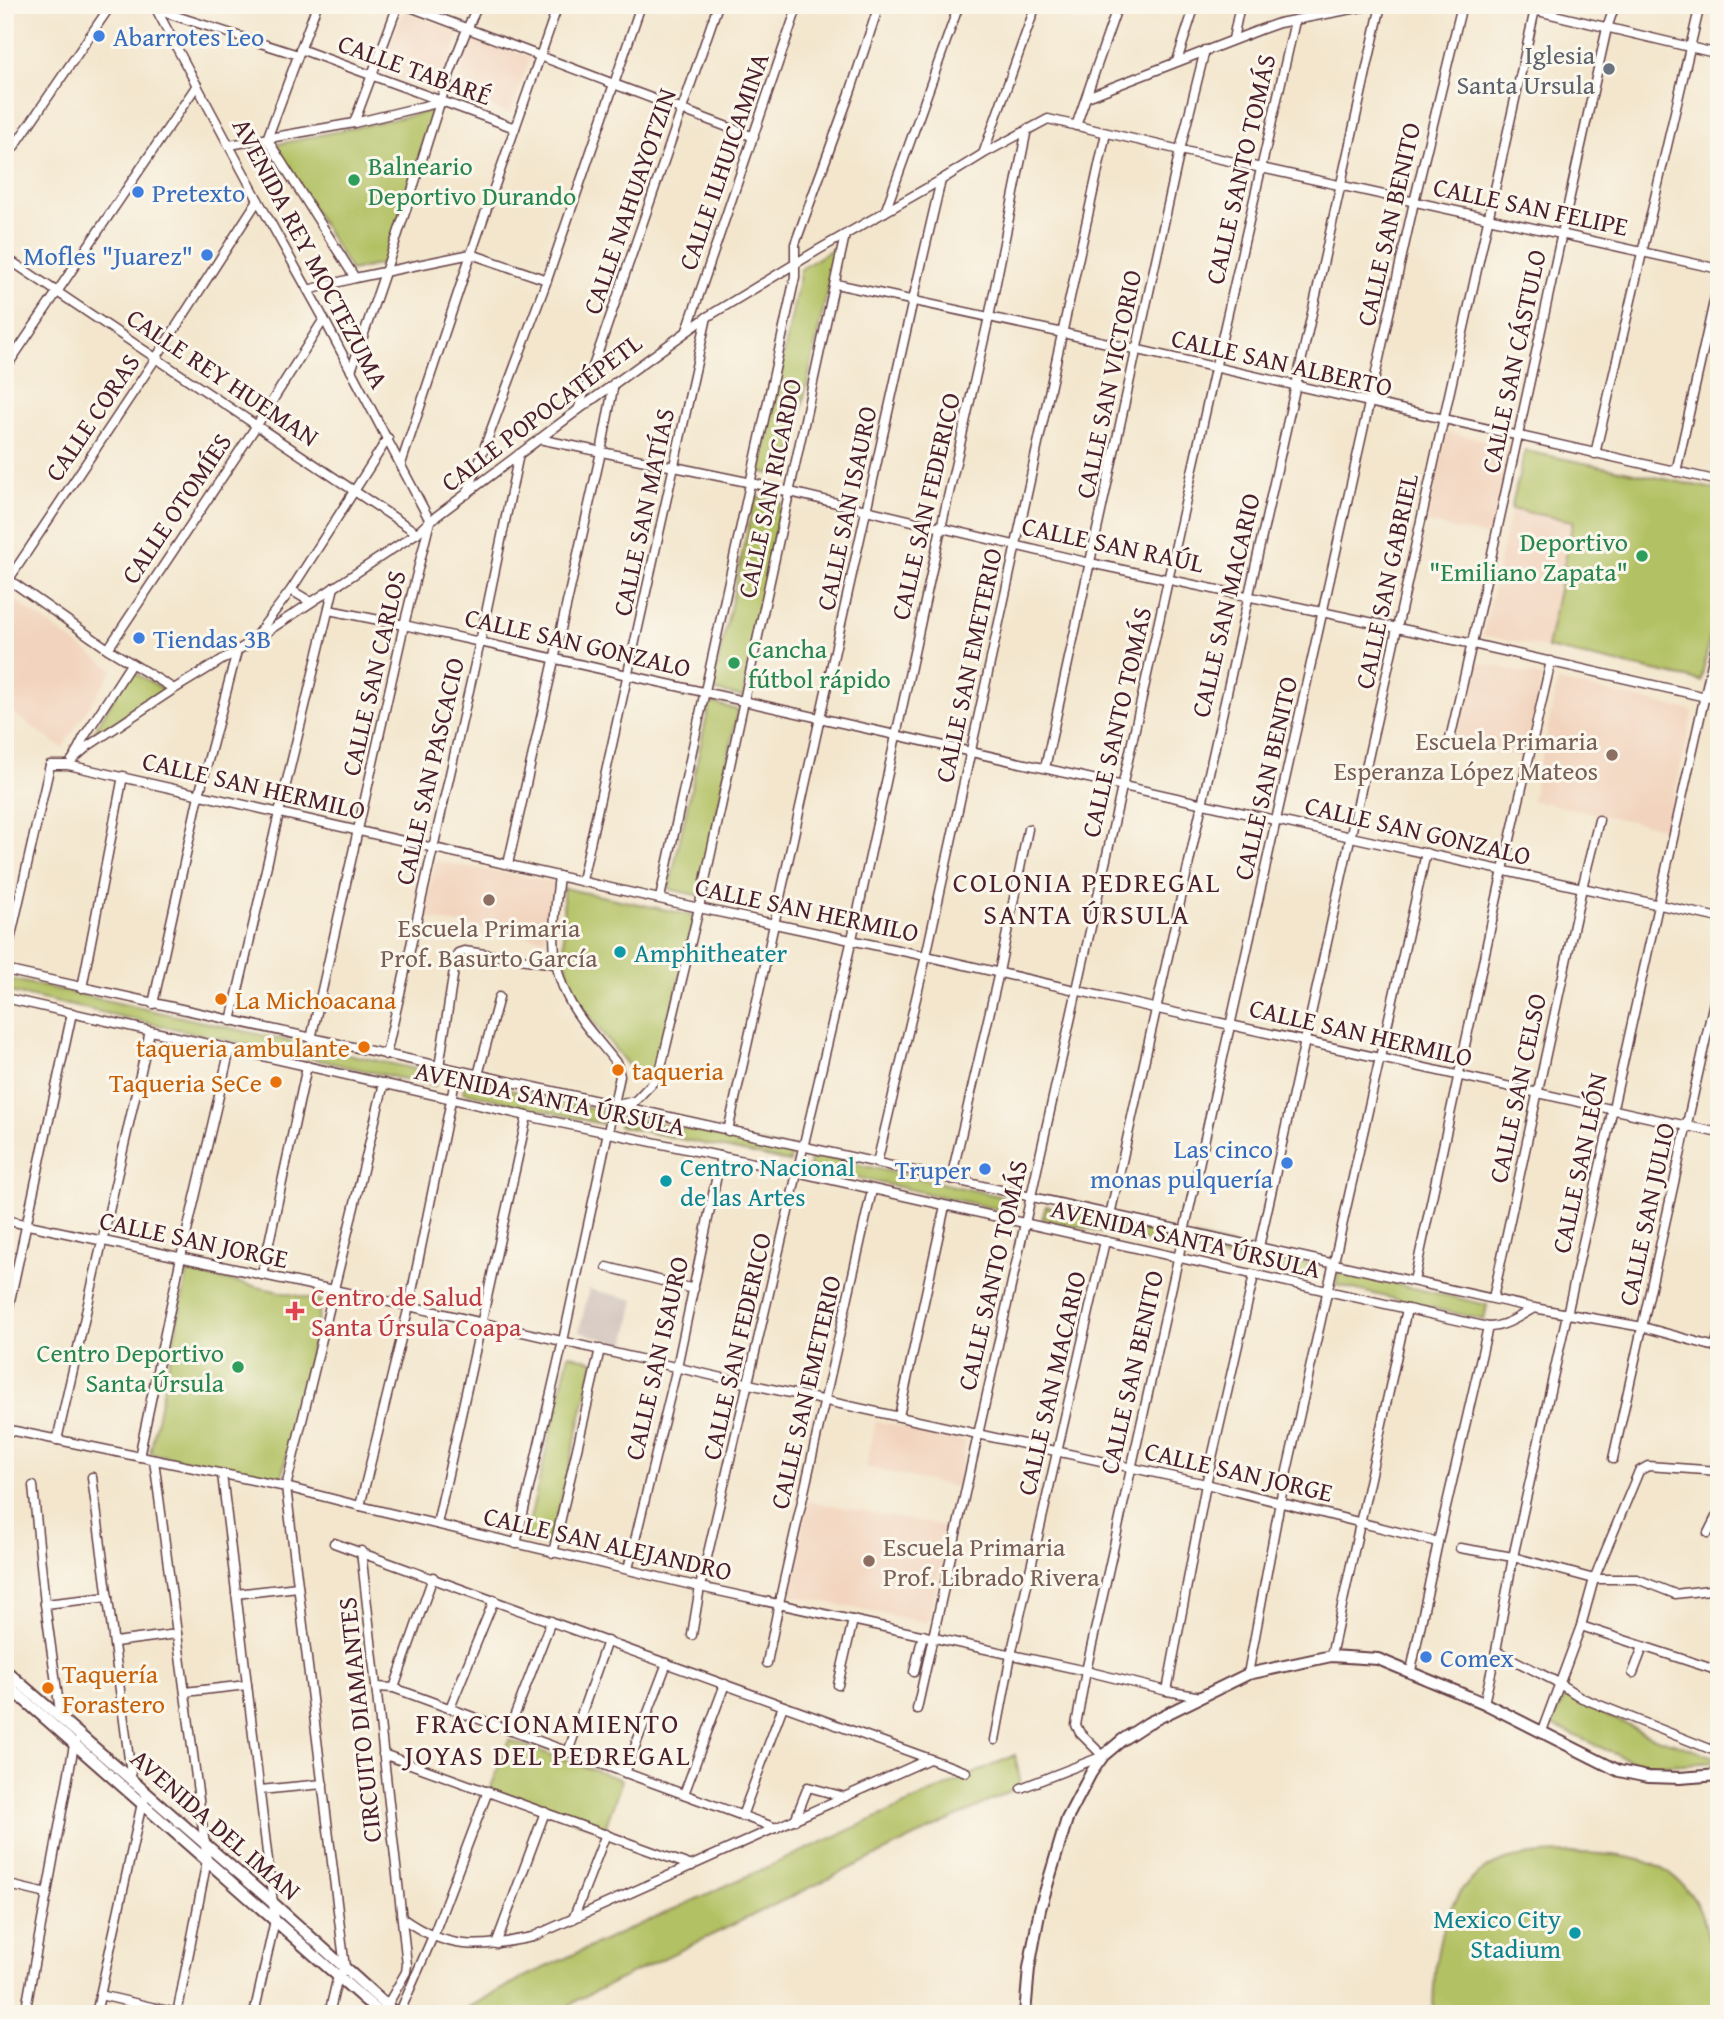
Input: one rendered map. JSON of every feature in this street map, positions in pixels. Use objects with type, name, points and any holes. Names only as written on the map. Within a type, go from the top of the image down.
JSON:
[{"type":"main road","points":[[1025,2014],[1029,1968],[1040,1909],[1067,1819],[1091,1773],[1103,1756],[1148,1723],[1248,1674],[1331,1656],[1378,1659],[1484,1703],[1619,1771],[1648,1777],[1719,1775]]},
{"type":"main road","name":"AVENIDA DEL IMAN","points":[[8,1679],[61,1720],[77,1741],[129,1786],[205,1844],[273,1903],[383,2011],[398,2014]]},
{"type":"main road","name":"AVENIDA DEL IMAN","points":[[8,1679],[63,1736],[77,1741]]},
{"type":"main road","name":"AVENIDA DEL IMAN","points":[[145,1799],[207,1860],[275,1920],[342,1972]]},
{"type":"street","points":[[5,160],[111,5]]},
{"type":"street","points":[[267,139],[317,5]]},
{"type":"street","points":[[354,123],[398,5]]},
{"type":"street","points":[[405,5],[754,137]]},
{"type":"street","points":[[351,371],[387,271],[441,102],[478,5]]},
{"type":"street","points":[[401,464],[558,5]]},
{"type":"street","points":[[467,494],[547,280],[641,5]]},
{"type":"street","name":"CALLE NAHUAYOTZIN","points":[[578,410],[718,5]]},
{"type":"street","name":"CALLE ILHUICAMINA","points":[[687,330],[799,5]]},
{"type":"street","name":"CALLE SAN RICARDO","points":[[660,898],[795,277],[795,244],[879,5]]},
{"type":"street","points":[[885,212],[959,5]]},
{"type":"street","points":[[983,153],[1036,5]]},
{"type":"street","points":[[1076,126],[1118,5]]},
{"type":"street","points":[[1177,61],[1195,5]]},
{"type":"street","points":[[1233,39],[1240,5]]},
{"type":"street","points":[[1316,16],[1318,5]]},
{"type":"street","points":[[1087,97],[1279,23],[1373,5]]},
{"type":"street","name":"CALLE SAN MACARIO","points":[[1110,1214],[1381,5]]},
{"type":"street","name":"CALLE SAN BENITO","points":[[1103,1756],[1080,1733],[1076,1725],[1086,1671],[1414,202],[1462,5]]},
{"type":"street","points":[[1512,5],[1535,8],[1719,54]]},
{"type":"street","name":"CALLE SAN CÁSTULO","points":[[1450,739],[1607,28],[1615,5]]},
{"type":"street","points":[[1595,454],[1700,5]]},
{"type":"street","name":"CALLE TABARÉ","points":[[155,8],[299,52],[515,128]]},
{"type":"street","name":"AVENIDA REY MOCTEZUMA","points":[[155,8],[388,438],[430,521]]},
{"type":"street","name":"CALLE SAN GABRIEL","points":[[1259,1247],[1535,8]]},
{"type":"street","name":"CALLE SANTO TOMÁS","points":[[917,1709],[1295,20]]},
{"type":"street","name":"CALLE SAN VICTORIO","points":[[1045,768],[1180,150],[1205,51]]},
{"type":"street","points":[[5,369],[197,85]]},
{"type":"street","points":[[230,145],[354,123],[441,102]]},
{"type":"street","name":"CALLE POPOCATÉPETL","points":[[70,762],[88,746],[174,689],[248,644],[417,533],[687,330],[983,153],[1048,119]]},
{"type":"street","name":"CALLE SAN FELIPE","points":[[1048,119],[1719,270]]},
{"type":"street","name":"CALLE SAN FEDERICO","points":[[692,1635],[802,1147],[852,939],[895,734],[989,317],[1027,129]]},
{"type":"street","name":"CALLE SAN EMETERIO","points":[[877,1163],[926,956],[1106,133]]},
{"type":"street","points":[[267,139],[355,278]]},
{"type":"street","name":"CALLE SAN ISAURO","points":[[728,1131],[941,180]]},
{"type":"street","name":"CALLE CORAS","points":[[7,580],[258,200]]},
{"type":"street","name":"CALLE SAN RICARDO","points":[[614,1105],[635,1101],[659,1076],[745,701],[845,235]]},
{"type":"street","points":[[308,290],[471,254],[547,280]]},
{"type":"street","name":"CALLE REY HUEMAN","points":[[5,257],[417,533]]},
{"type":"street","points":[[1676,472],[1719,279]]},
{"type":"street","name":"CALLE SAN ALBERTO","points":[[836,284],[1719,481]]},
{"type":"street","name":"CALLE SAN MATÍAS","points":[[582,880],[707,317]]},
{"type":"street","name":"CALLE OTOMÍES","points":[[108,649],[324,319]]},
{"type":"street","points":[[508,864],[601,452],[614,383]]},
{"type":"street","points":[[248,644],[291,590],[388,438]]},
{"type":"street","name":"CALLE SAN RAÚL","points":[[539,439],[751,483],[1090,563],[1473,643],[1719,700]]},
{"type":"street","name":"CALLE SAN PASCACIO","points":[[386,1055],[480,642],[519,454]]},
{"type":"street","name":"CALLE SAN CARLOS","points":[[311,1039],[430,521]]},
{"type":"street","points":[[7,580],[108,649],[174,689]]},
{"type":"street","points":[[232,1021],[334,587]]},
{"type":"street","points":[[291,590],[311,602]]},
{"type":"street","name":"CALLE SAN GONZALO","points":[[329,610],[628,674],[1719,918]]},
{"type":"street","name":"CALLE SAN LEÓN","points":[[1484,1703],[1513,1558],[1719,632]]},
{"type":"street","points":[[153,1004],[199,795],[237,651]]},
{"type":"street","points":[[1414,1281],[1551,661]]},
{"type":"street","points":[[70,762],[131,664]]},
{"type":"street","name":"CALLE SAN HERMILO","points":[[5,962],[50,765],[70,762],[199,795],[699,908],[852,939],[1719,1133]]},
{"type":"street","points":[[82,988],[123,776]]},
{"type":"street","name":"CALLE SAN CELSO","points":[[1493,1298],[1536,1093],[1600,820]]},
{"type":"street","points":[[951,1179],[999,972],[1028,829]]},
{"type":"street","points":[[1248,1674],[1280,1502],[1426,853]]},
{"type":"street","points":[[516,1544],[620,1076],[617,1063],[569,1001],[555,964],[554,913],[559,876]]},
{"type":"street","points":[[439,1067],[458,953],[464,951],[555,964]]},
{"type":"street","name":"AVENIDA SANTA ÚRSULA","points":[[5,970],[1534,1308],[1643,1327],[1717,1347]]},
{"type":"street","name":"CALLE SAN JULIO","points":[[1612,1459],[1719,979]]},
{"type":"street","name":"AVENIDA SANTA ÚRSULA","points":[[5,998],[527,1116],[797,1172],[1488,1327]]},
{"type":"street","points":[[478,1075],[499,998]]},
{"type":"street","points":[[5,1324],[72,1013]]},
{"type":"street","points":[[57,1440],[150,1031]]},
{"type":"street","points":[[139,1457],[181,1258],[230,1049]]},
{"type":"street","points":[[262,1275],[307,1066]]},
{"type":"street","points":[[360,1507],[409,1306],[457,1071]]},
{"type":"street","points":[[329,2014],[342,1972],[323,1783],[286,1487],[384,1083]]},
{"type":"street","points":[[437,1524],[527,1116]]},
{"type":"street","name":"CALLE SAN ISAURO","points":[[628,1569],[677,1367],[721,1156]]},
{"type":"street","name":"CALLE SAN EMETERIO","points":[[768,1663],[779,1603],[872,1190]]},
{"type":"street","points":[[900,1416],[945,1206]]},
{"type":"street","name":"CALLE SAN JORGE","points":[[5,1220],[409,1306],[1206,1484],[1438,1542]]},
{"type":"street","name":"CALLE SAN MACARIO","points":[[995,1741],[1011,1655],[1105,1241]]},
{"type":"street","points":[[607,1267],[694,1289]]},
{"type":"street","points":[[1167,1691],[1206,1484],[1254,1275]]},
{"type":"street","points":[[1411,1671],[1488,1327],[1507,1323],[1534,1308]]},
{"type":"street","points":[[1331,1656],[1407,1309]]},
{"type":"street","points":[[1717,1347],[1719,1332]]},
{"type":"street","points":[[554,1553],[600,1349]]},
{"type":"street","name":"CALLE SAN ALEJANDRO","points":[[5,1429],[286,1487],[360,1507],[701,1587],[1202,1697]]},
{"type":"street","points":[[100,1994],[177,2013],[207,1860],[154,1460]]},
{"type":"street","points":[[1542,1731],[1581,1626],[1594,1578],[1639,1471],[1648,1466],[1719,1472]]},
{"type":"street","points":[[222,1474],[275,1920],[254,2014]]},
{"type":"street","points":[[92,1477],[115,1642],[129,1786]]},
{"type":"street","points":[[33,1486],[45,1604],[63,1736]]},
{"type":"street","points":[[1708,1533],[1719,1511]]},
{"type":"street","points":[[334,1543],[966,1772]]},
{"type":"street","points":[[1460,1548],[1594,1578],[1637,1579],[1675,1594],[1709,1590],[1719,1592]]},
{"type":"street","name":"CIRCUITO DIAMANTES","points":[[361,1551],[406,1972]]},
{"type":"street","points":[[394,1688],[433,1577]]},
{"type":"street","points":[[236,1594],[298,1587]]},
{"type":"street","points":[[45,1604],[108,1597]]},
{"type":"street","points":[[450,1708],[494,1600]]},
{"type":"street","points":[[838,1685],[853,1620]]},
{"type":"street","points":[[509,1730],[551,1621]]},
{"type":"street","points":[[1581,1626],[1719,1671]]},
{"type":"street","points":[[115,1642],[177,1634]]},
{"type":"street","points":[[914,1672],[923,1635]]},
{"type":"street","points":[[568,1752],[607,1641]]},
{"type":"street","points":[[1633,1673],[1643,1647]]},
{"type":"street","points":[[1496,1651],[1582,1698],[1715,1751],[1719,1755]]},
{"type":"street","points":[[625,1773],[667,1663]]},
{"type":"street","points":[[5,1711],[8,1679]]},
{"type":"street","points":[[684,1794],[725,1684]]},
{"type":"street","points":[[185,1692],[247,1685]]},
{"type":"street","points":[[376,1687],[394,1688],[776,1828]]},
{"type":"street","points":[[743,1816],[783,1706]]},
{"type":"street","points":[[25,2014],[77,1741]]},
{"type":"street","points":[[383,1754],[692,1866]]},
{"type":"street","points":[[1021,1788],[1103,1756]]},
{"type":"street","points":[[402,1918],[433,1936],[467,1944],[496,1944],[532,1937],[929,1759]]},
{"type":"street","points":[[260,1790],[323,1783]]},
{"type":"street","points":[[795,1820],[808,1787],[845,1797]]},
{"type":"street","points":[[398,2014],[433,1936],[488,1791]]},
{"type":"street","points":[[96,2014],[145,1799]]},
{"type":"street","points":[[496,1944],[545,1812]]},
{"type":"street","points":[[573,1919],[606,1834]]},
{"type":"street","points":[[5,1884],[47,1894]]},
{"type":"street","points":[[383,2011],[406,1972],[415,1976]]},
{"type":"shaded area","points":[[404,11],[460,32],[438,95],[379,72]]},
{"type":"shaded area","points":[[473,37],[531,57],[510,114],[454,94]]},
{"type":"shaded area","points":[[1447,432],[1511,446],[1491,537],[1427,523]]},
{"type":"shaded area","points":[[1511,509],[1573,520],[1547,648],[1483,635]]},
{"type":"shaded area","points":[[16,601],[113,670],[62,748],[5,707],[5,615]]},
{"type":"shaded area","points":[[1472,661],[1542,677],[1525,758],[1454,741]]},
{"type":"shaded area","name":"Escuela Primaria Esperanza López Mateos","points":[[1558,681],[1693,711],[1667,829],[1532,800]]},
{"type":"shaded area","name":"Escuela Primaria Prof. Basurto García","points":[[435,861],[554,882],[544,939],[425,918]]},
{"type":"shaded area","points":[[589,1289],[635,1300],[625,1345],[579,1332]]},
{"type":"shaded area","points":[[876,1421],[966,1441],[958,1488],[866,1467]]},
{"type":"shaded area","name":"Escuela Primaria Prof. Librado Rivera","points":[[808,1501],[949,1527],[928,1623],[790,1595]]},
{"type":"green space","name":"Balneario Deportivo Durando","points":[[433,112],[386,263],[351,271],[274,145]]},
{"type":"green space","points":[[837,246],[787,476],[760,472],[801,269]]},
{"type":"green space","name":"Deportivo \"Emiliano Zapata\"","points":[[1525,451],[1719,490],[1719,591],[1701,681],[1547,648],[1573,521],[1511,509]]},
{"type":"green space","points":[[755,496],[781,503],[743,697],[712,690]]},
{"type":"green space","points":[[130,670],[166,691],[90,738]]},
{"type":"green space","points":[[710,702],[738,710],[700,896],[669,889]]},
{"type":"green space","points":[[563,888],[695,916],[658,1067],[638,1073],[631,1069],[598,1028],[572,989],[564,952]]},
{"type":"green space","points":[[5,978],[438,1074],[435,1086],[5,991]]},
{"type":"green space","points":[[466,1079],[605,1112],[602,1124],[463,1092]]},
{"type":"green space","points":[[621,1116],[792,1150],[790,1162],[619,1126]]},
{"type":"green space","points":[[811,1154],[1017,1200],[1015,1213],[809,1167]]},
{"type":"green space","points":[[1046,1206],[1170,1233],[1167,1246],[1042,1219]]},
{"type":"green space","points":[[1194,1237],[1310,1264],[1307,1278],[1192,1250]]},
{"type":"green space","points":[[1339,1271],[1487,1305],[1484,1320],[1336,1285]]},
{"type":"green space","name":"Centro Deportivo Santa Úrsula","points":[[188,1272],[322,1301],[281,1480],[150,1453]]},
{"type":"green space","points":[[569,1354],[594,1362],[550,1546],[525,1540]]},
{"type":"green space","points":[[1565,1695],[1646,1734],[1718,1758],[1718,1762],[1647,1766],[1626,1759],[1552,1725]]},
{"type":"green space","points":[[509,1740],[622,1780],[604,1831],[490,1790]]},
{"type":"green space","points":[[1015,1755],[1021,1786],[579,1999],[557,2014],[456,2014],[524,1977]]},
{"type":"green space","name":"Mexico City Stadium","points":[[1553,1853],[1622,1856],[1646,1862],[1668,1872],[1685,1887],[1697,1904],[1705,1924],[1713,1969],[1714,2014],[1433,2014],[1439,1945],[1454,1902],[1466,1885],[1484,1870],[1506,1860]]},
{"type":"place","name":"Abarrotes Leo","points":[[99,36]]},
{"type":"place","name":"Iglesia Santa Ursula","points":[[1609,69]]},
{"type":"place","name":"Balneario Deportivo Durando","points":[[354,180]]},
{"type":"place","name":"Pretexto","points":[[138,192]]},
{"type":"place","name":"Mofles \"Juarez\"","points":[[207,255]]},
{"type":"place","name":"Deportivo \"Emiliano Zapata\"","points":[[1642,556]]},
{"type":"place","name":"Tiendas 3B","points":[[139,638]]},
{"type":"place","name":"Cancha fútbol rápido","points":[[734,663]]},
{"type":"place","name":"Escuela Primaria Esperanza López Mateos","points":[[1612,755]]},
{"type":"place","name":"Escuela Primaria Prof. Basurto García","points":[[489,900]]},
{"type":"place","name":"Amphitheater","points":[[620,952]]},
{"type":"place","name":"La Michoacana","points":[[221,999]]},
{"type":"place","name":"taqueria ambulante","points":[[364,1047]]},
{"type":"place","name":"taqueria","points":[[618,1070]]},
{"type":"place","name":"Taqueria SeCe","points":[[276,1082]]},
{"type":"place","name":"Las cinco monas pulquería","points":[[1287,1163]]},
{"type":"place","name":"Truper","points":[[985,1169]]},
{"type":"place","name":"Centro Nacional de las Artes","points":[[666,1181]]},
{"type":"place","name":"Centro de Salud Santa Úrsula Coapa","points":[[295,1311]]},
{"type":"place","name":"Centro Deportivo Santa Úrsula","points":[[238,1367]]},
{"type":"place","name":"Escuela Primaria Prof. Librado Rivera","points":[[869,1561]]},
{"type":"place","name":"Comex","points":[[1426,1657]]},
{"type":"place","name":"Taquería Forastero","points":[[48,1688]]},
{"type":"place","name":"Mexico City Stadium","points":[[1575,1933]]},
{"type":"district","name":"COLONIA PEDREGAL SANTA ÚRSULA","points":[[1087,897]]},
{"type":"district","name":"FRACCIONAMIENTO JOYAS DEL PEDREGAL","points":[[548,1738]]}]
